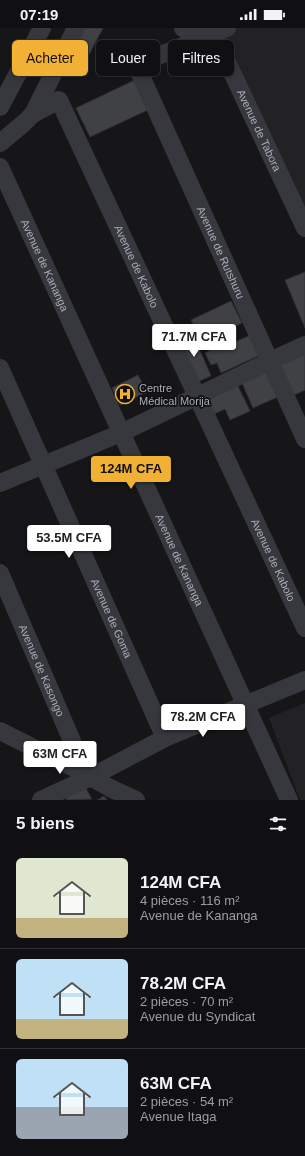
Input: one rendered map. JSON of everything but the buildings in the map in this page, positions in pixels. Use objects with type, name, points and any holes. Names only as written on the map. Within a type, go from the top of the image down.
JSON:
[{"type":"street","points":[[0,107],[42,28]]},
{"type":"street","points":[[0,143],[33,114],[76,28]]},
{"type":"street","name":"Avenue de Tabora","points":[[183,28],[222,51],[305,228]]},
{"type":"street","points":[[203,39],[227,28]]},
{"type":"street","name":"Avenue de Rutshuru","points":[[203,39],[136,65],[305,439]]},
{"type":"street","name":"Avenue de Kabolo","points":[[33,114],[59,100],[198,395],[305,628]]},
{"type":"street","name":"Avenue de Kananga","points":[[0,167],[289,800]]},
{"type":"street","points":[[0,483],[121,433],[305,345]]},
{"type":"street","name":"Avenue de Goma","points":[[0,368],[166,738]]},
{"type":"street","name":"Avenue de Kasongo","points":[[0,573],[72,741],[83,773]]},
{"type":"street","points":[[41,800],[83,773],[305,680]]},
{"type":"street","points":[[0,731],[83,773],[112,794],[136,800]]},
{"type":"shaded area","points":[[192,28],[305,28],[305,225],[234,67],[234,40],[213,40]]},
{"type":"shaded area","points":[[305,703],[305,800],[300,800],[269,718]]},
{"type":"place","name":"Centre Médical Morija","points":[[125,394]]}]
